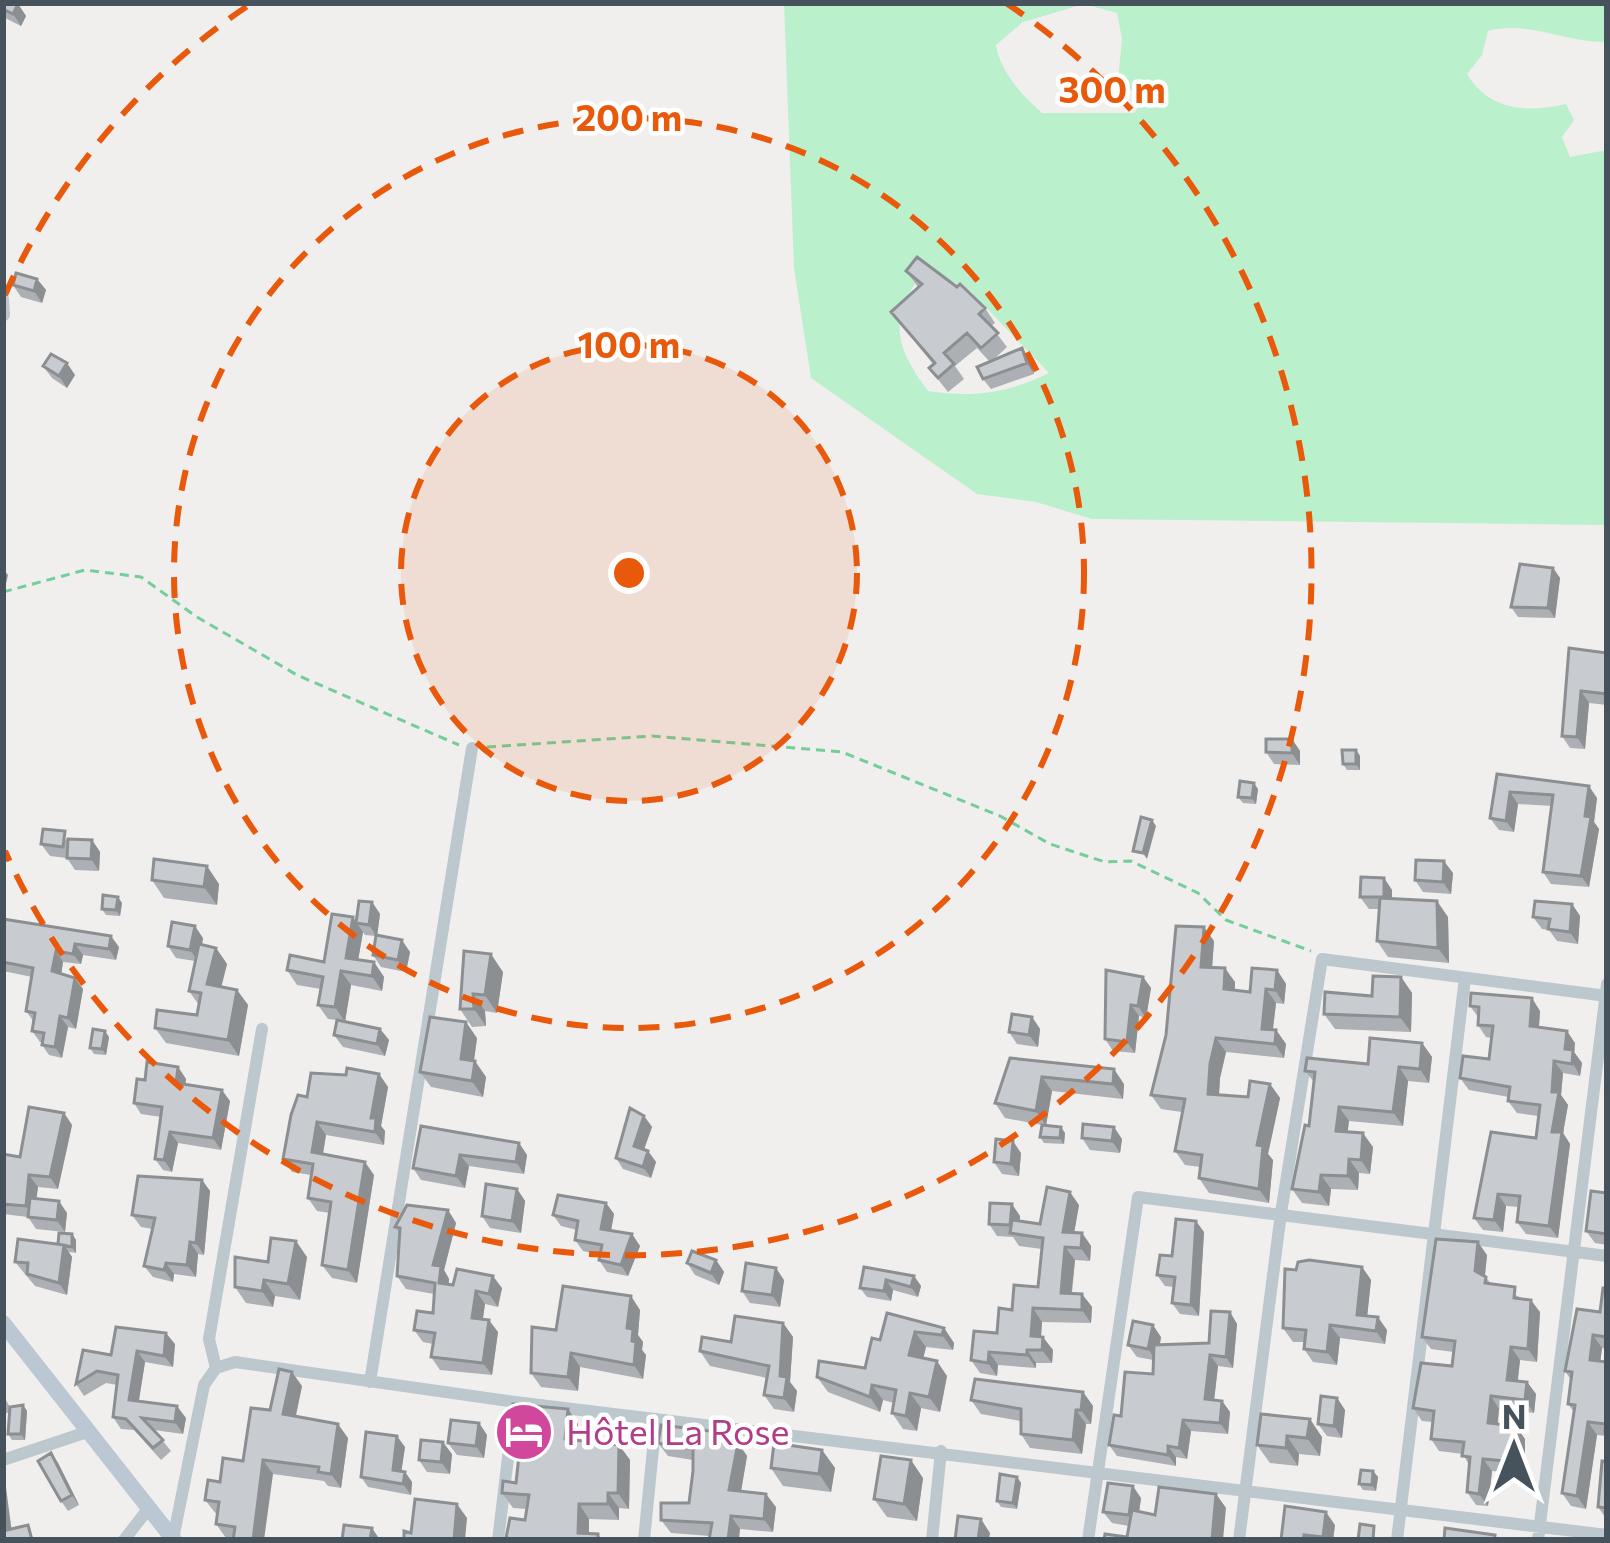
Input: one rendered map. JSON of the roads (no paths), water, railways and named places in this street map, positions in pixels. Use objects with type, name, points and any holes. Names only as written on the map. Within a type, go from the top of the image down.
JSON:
[{"type":"street","points":[[3,299],[4,315]]},
{"type":"street","points":[[370,1382],[472,748]]},
{"type":"street","points":[[1239,1540],[1281,1213],[1322,959],[1606,996]]},
{"type":"street","points":[[1397,1540],[1465,978]]},
{"type":"street","points":[[1538,1534],[1607,985]]},
{"type":"street","points":[[216,1368],[209,1339],[262,1029]]},
{"type":"street","points":[[1088,1540],[1133,1203],[1142,1195],[1607,1256]]},
{"type":"street","points":[[6,1332],[174,1539]]},
{"type":"street","points":[[174,1539],[204,1385],[216,1368],[235,1362],[514,1402],[1401,1508],[1538,1534],[1607,1535]]},
{"type":"street","points":[[498,1540],[514,1402]]},
{"type":"street","points":[[644,1540],[656,1419]]},
{"type":"street","points":[[3,1460],[87,1432]]},
{"type":"street","points":[[932,1540],[940,1451]]},
{"type":"street","points":[[124,1540],[148,1509]]},
{"type":"place","name":"Hôtel La Rose","points":[[524,1432]]}]
